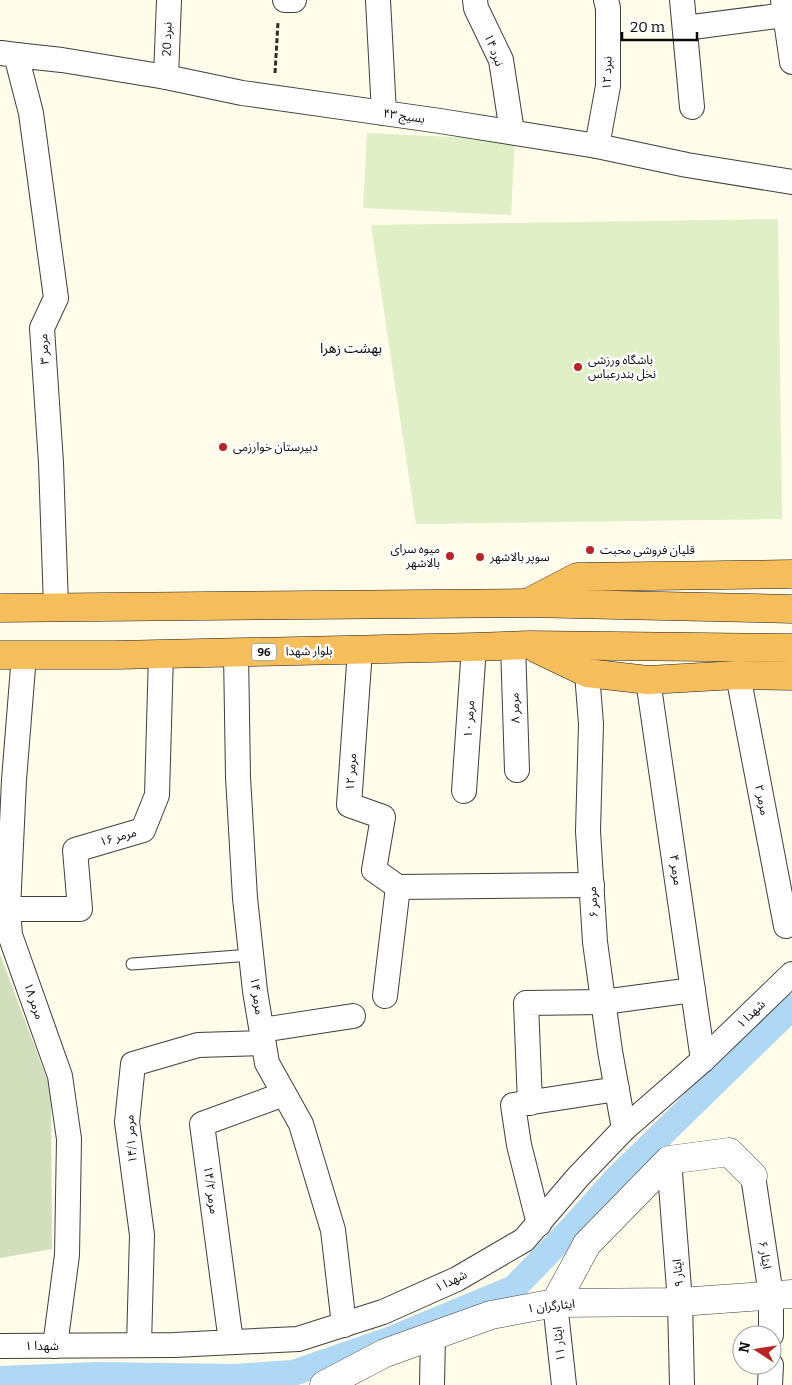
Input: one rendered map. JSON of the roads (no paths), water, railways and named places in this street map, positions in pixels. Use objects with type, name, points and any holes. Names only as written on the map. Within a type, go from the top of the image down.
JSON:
[{"type":"highway","points":[[526,604],[577,577],[792,574]]},
{"type":"highway","points":[[0,608],[56,606],[526,604],[792,609]]},
{"type":"highway","name":"بلوار شهدا","points":[[12,655],[161,654],[521,645],[792,648]]},
{"type":"highway","name":"96","points":[[521,645],[587,673],[648,680],[738,675],[792,676]]},
{"type":"street","name":"نبرد 20","points":[[166,77],[169,0]]},
{"type":"street","points":[[285,0],[294,0]]},
{"type":"street","points":[[374,0],[384,113]]},
{"type":"street","name":"نبرد ۱۴","points":[[475,0],[476,8],[501,60],[512,132]]},
{"type":"street","name":"نبرد ۱۲","points":[[597,146],[608,86],[608,8],[606,0]]},
{"type":"street","points":[[682,0],[692,107]]},
{"type":"street","points":[[685,28],[784,7],[791,48]]},
{"type":"street","name":"بسیج ۴۳","points":[[8,54],[62,60],[166,77],[242,93],[274,96],[512,132],[597,146],[687,165],[792,182]]},
{"type":"street","name":"مرمر ۳","points":[[8,54],[31,113],[56,298],[42,328],[51,463],[56,606]]},
{"type":"street","name":"مرمر ۸","points":[[517,770],[521,645]]},
{"type":"street","name":"مرمر ۱۰","points":[[464,791],[474,647]]},
{"type":"street","name":"مرمر ۱۲","points":[[360,650],[349,805],[383,817],[374,870],[398,887]]},
{"type":"street","name":"مرمر ۱۴","points":[[236,652],[238,777],[245,898],[266,1063],[302,1124],[334,1230],[344,1325]]},
{"type":"street","name":"مرمر ۱۶","points":[[8,909],[80,909],[75,850],[143,830],[156,795],[161,654]]},
{"type":"street","name":"مرمر ۱۸","points":[[12,655],[14,780],[8,909],[10,935],[60,1076],[69,1139],[67,1255],[55,1346]]},
{"type":"street","name":"مرمر ۶","points":[[587,673],[591,724],[588,831],[595,942],[624,1129]]},
{"type":"street","name":"مرمر ۲","points":[[738,675],[786,926]]},
{"type":"street","name":"مرمر ۴","points":[[648,680],[703,1060]]},
{"type":"street","points":[[385,996],[398,887],[592,885]]},
{"type":"street","name":"شهدا ۱","points":[[0,1346],[139,1345],[298,1339],[383,1312],[456,1279],[524,1240],[578,1177],[624,1129],[703,1060],[792,974]]},
{"type":"street","points":[[530,1103],[526,1003],[604,1002],[693,990]]},
{"type":"street","points":[[263,1037],[353,1016]]},
{"type":"street","name":"مرمر ۱۴/۱","points":[[139,1345],[142,1235],[127,1122],[133,1064],[198,1045],[263,1037]]},
{"type":"street","points":[[539,1224],[519,1145],[513,1105],[617,1089]]},
{"type":"street","name":"مرمر ۱۴/۲","points":[[231,1342],[202,1124],[284,1094]]},
{"type":"street","points":[[555,1304],[587,1244],[669,1160],[729,1152],[752,1176]]},
{"type":"street","name":"ایثار ۹","points":[[669,1160],[680,1302],[682,1385]]},
{"type":"street","name":"ایثار ۶","points":[[752,1176],[782,1294],[774,1325]]},
{"type":"street","name":"ایثارگران ۱","points":[[324,1385],[384,1353],[491,1315],[555,1304],[680,1302],[782,1294]]},
{"type":"street","name":"ایثار ۱۱","points":[[555,1304],[564,1385]]},
{"type":"street","points":[[432,1385],[433,1336]]},
{"type":"lane","points":[[132,964],[251,955]]},
{"type":"waterway","points":[[0,1379],[99,1375],[233,1377],[293,1373],[389,1340],[514,1288],[618,1177],[792,1007]]},
{"type":"place","name":"باشگاه ورزشی نخل بندرعباس","points":[[578,367]]},
{"type":"place","name":"دبیرستان خوارزمی","points":[[223,447]]},
{"type":"place","name":"قلیان فروشی محبت","points":[[590,550]]},
{"type":"place","name":"میوه سرای بالاشهر","points":[[450,556]]},
{"type":"place","name":"سوپر بالاشهر","points":[[480,557]]},
{"type":"district","name":"بهشت زهرا","points":[[351,348]]}]
